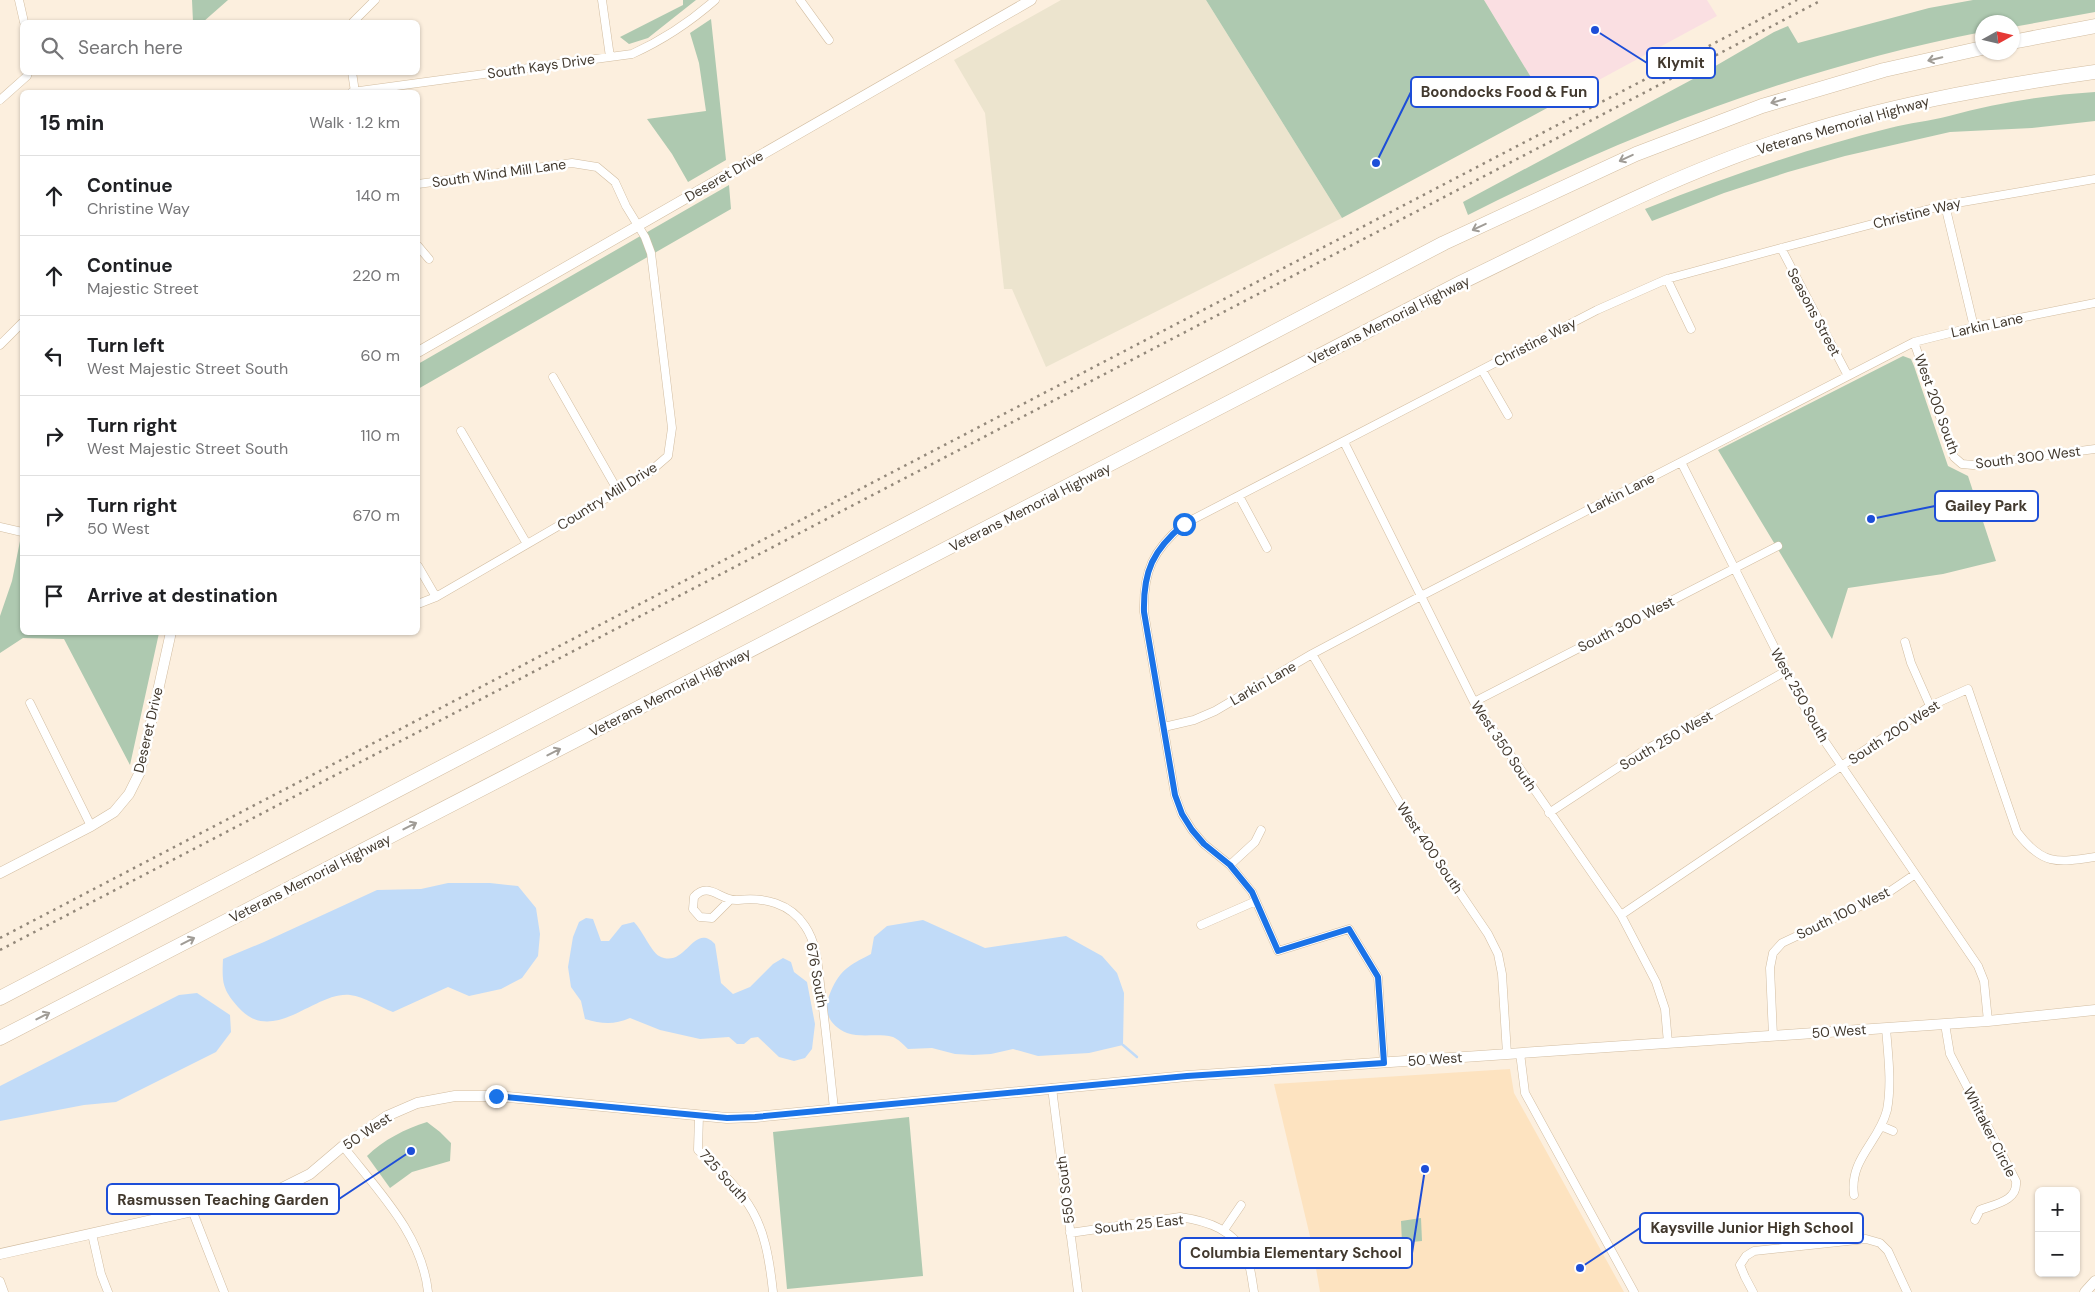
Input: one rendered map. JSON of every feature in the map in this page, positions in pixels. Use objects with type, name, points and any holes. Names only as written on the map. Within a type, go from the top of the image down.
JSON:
[{"type":"highway","points":[[2020,40],[2095,26]]},
{"type":"highway","points":[[2020,41],[2095,32]]},
{"type":"highway","points":[[0,998],[1444,243],[1636,154],[1762,106],[1884,70],[1975,50]]},
{"type":"highway","name":"Veterans Memorial Highway","points":[[0,1038],[1462,282],[1654,189],[1778,140],[1901,106],[2020,82],[2095,72]]},
{"type":"highway","points":[[2020,82],[2095,81]]},
{"type":"street","points":[[19,0],[24,20]]},
{"type":"street","points":[[355,20],[375,0]]},
{"type":"street","points":[[602,0],[610,57]]},
{"type":"street","name":"South Kays Drive","points":[[368,90],[632,54],[658,42],[699,14],[715,0]]},
{"type":"street","points":[[800,0],[829,40]]},
{"type":"street","name":"Deseret Drive","points":[[420,351],[1031,0]]},
{"type":"street","points":[[0,100],[27,75]]},
{"type":"street","points":[[352,75],[353,90]]},
{"type":"street","name":"South Wind Mill Lane","points":[[420,184],[572,163],[597,167],[615,182],[638,226]]},
{"type":"street","name":"Christine Way","points":[[1384,1063],[1378,977],[1349,929],[1278,951],[1252,892],[1230,865],[1204,844],[1182,814],[1175,795],[1144,612],[1143,590],[1148,568],[1163,544],[1184,524],[1597,310],[1667,279],[1945,205],[2095,179]]},
{"type":"street","points":[[1945,205],[1974,327]]},
{"type":"street","name":"Country Mill Drive","points":[[420,603],[436,597],[646,475],[668,456],[672,428],[651,252],[638,226]]},
{"type":"street","points":[[420,248],[429,259]]},
{"type":"street","name":"Seasons Street","points":[[1781,248],[1848,376]]},
{"type":"street","points":[[1667,279],[1691,329]]},
{"type":"street","name":"Larkin Lane","points":[[1164,727],[1194,720],[1215,711],[1312,654],[1421,596],[1914,342],[1974,327],[2095,303]]},
{"type":"street","points":[[0,345],[20,325]]},
{"type":"street","name":"West 200 South","points":[[1914,342],[1954,457],[1962,464]]},
{"type":"street","points":[[1482,370],[1508,415]]},
{"type":"street","points":[[553,377],[618,491]]},
{"type":"street","points":[[461,431],[527,544]]},
{"type":"street","name":"West 350 South","points":[[1344,442],[1474,702],[1621,915],[1656,982],[1665,1009],[1668,1043]]},
{"type":"street","name":"South 300 West","points":[[1962,464],[1973,465],[2095,449]]},
{"type":"street","name":"West 250 South","points":[[1681,462],[1813,724],[1914,875],[1978,966],[1984,981],[1988,1021]]},
{"type":"street","points":[[1239,496],[1266,548]]},
{"type":"street","points":[[0,527],[20,532]]},
{"type":"street","name":"South 300 West","points":[[1474,702],[1778,546]]},
{"type":"street","points":[[420,569],[436,597]]},
{"type":"street","name":"Deseret Drive","points":[[0,873],[92,826],[114,812],[130,794],[140,772],[170,635]]},
{"type":"street","points":[[1905,642],[1911,663],[1930,706]]},
{"type":"street","name":"West 400 South","points":[[1312,654],[1402,807],[1488,934],[1498,954],[1502,974],[1507,1054]]},
{"type":"street","name":"South 250 West","points":[[1549,813],[1640,753],[1786,671]]},
{"type":"street","name":"South 200 West","points":[[1621,915],[1930,706],[1968,689],[2017,832],[2029,849],[2041,856],[2056,861],[2095,857]]},
{"type":"street","points":[[30,703],[92,826]]},
{"type":"street","points":[[1230,865],[1255,842],[1261,830]]},
{"type":"street","name":"South 100 West","points":[[1773,1036],[1770,968],[1773,953],[1782,943],[1886,894],[1914,875]]},
{"type":"street","points":[[709,889],[729,901],[712,918],[705,919],[700,917],[693,909],[694,897],[704,890],[709,889]]},
{"type":"street","name":"676 South","points":[[729,901],[758,898],[769,900],[786,908],[799,919],[812,940],[816,953],[822,997],[834,1109]]},
{"type":"street","points":[[1201,925],[1256,901]]},
{"type":"street","name":"50 West","points":[[0,1254],[255,1197],[282,1188],[310,1174],[343,1146],[387,1116],[417,1103],[455,1096],[496,1096],[727,1118],[755,1117],[1052,1088],[1284,1069],[1988,1021],[2095,1010]]},
{"type":"street","name":"Whitaker Circle","points":[[1945,1024],[1950,1054],[2016,1182],[2015,1193],[2010,1198],[1980,1210],[1976,1220]]},
{"type":"street","points":[[1854,1194],[1852,1182],[1854,1172],[1881,1126],[1887,1110],[1890,1083],[1886,1028]]},
{"type":"street","points":[[1520,1053],[1524,1093],[1633,1290]]},
{"type":"street","name":"550 South","points":[[1052,1088],[1078,1292]]},
{"type":"street","name":"725 South","points":[[699,1115],[698,1150],[728,1178],[748,1201],[758,1218],[770,1260],[773,1292]]},
{"type":"street","points":[[1881,1126],[1893,1131]]},
{"type":"street","points":[[343,1146],[402,1221],[424,1270],[428,1292]]},
{"type":"street","points":[[1224,1230],[1241,1205]]},
{"type":"street","points":[[192,1210],[224,1292]]},
{"type":"street","name":"South 25 East","points":[[1070,1233],[1180,1218],[1199,1220],[1224,1230],[1234,1238],[1247,1258],[1254,1292]]},
{"type":"street","points":[[92,1234],[101,1274],[108,1292]]},
{"type":"street","points":[[1753,1292],[1740,1265],[1746,1256],[1754,1251],[1866,1239],[1880,1243],[1888,1251],[1907,1292]]},
{"type":"street","points":[[0,1281],[4,1292]]},
{"type":"street","points":[[2085,1292],[2095,1281]]},
{"type":"shaded area","points":[[1061,0],[1206,0],[1342,218],[1046,367],[1012,289],[1004,289],[985,113],[954,60]]},
{"type":"shaded area","points":[[1484,0],[1707,0],[1717,16],[1549,107]]},
{"type":"shaded area","points":[[1510,1069],[1514,1093],[1624,1292],[1320,1292],[1312,1245],[1274,1084]]},
{"type":"green space","points":[[192,0],[228,0],[205,20],[193,20]]},
{"type":"green space","points":[[683,0],[696,0],[648,38],[629,44],[620,37],[683,5]]},
{"type":"green space","points":[[1206,0],[1484,0],[1549,107],[1342,218]]},
{"type":"green space","points":[[1973,0],[2095,0],[2095,12],[2020,26],[2020,15],[1975,15],[1975,34],[1849,64],[1719,105],[1592,156],[1468,215],[1463,202],[1693,79],[1774,32],[1788,26],[1798,43],[1929,8]]},
{"type":"green space","points":[[711,19],[726,160],[688,182],[672,154],[647,119],[706,111],[699,63],[690,33]]},
{"type":"green space","points":[[2095,92],[2095,121],[2032,128],[1950,132],[1845,156],[1788,172],[1724,193],[1652,221],[1645,209],[1766,164],[1890,128],[2021,100]]},
{"type":"green space","points":[[729,185],[731,209],[420,388],[420,363]]},
{"type":"green space","points":[[1903,356],[1911,359],[1914,366],[1948,466],[1968,476],[1996,561],[1943,574],[1848,588],[1832,639],[1718,450]]},
{"type":"green space","points":[[20,541],[20,635],[159,635],[130,765],[64,639],[23,638],[0,653],[0,616],[12,581]]},
{"type":"green space","points":[[909,1117],[923,1276],[787,1289],[773,1132]]},
{"type":"green space","points":[[427,1122],[451,1143],[450,1161],[412,1172],[390,1188],[367,1156],[395,1136]]},
{"type":"green space","points":[[1421,1218],[1422,1241],[1402,1243],[1401,1221]]},
{"type":"water","points":[[448,883],[490,883],[518,886],[536,908],[540,934],[538,956],[522,978],[501,989],[469,996],[448,987],[393,1012],[356,996],[337,996],[280,1020],[265,1021],[251,1018],[238,1007],[226,990],[223,980],[223,959],[377,890],[421,889]]},
{"type":"water","points":[[586,918],[593,919],[601,941],[609,941],[622,925],[634,922],[656,953],[668,959],[676,957],[695,941],[707,938],[715,944],[721,983],[733,994],[750,987],[773,964],[783,958],[791,962],[794,972],[807,982],[815,1024],[812,1049],[805,1058],[794,1061],[779,1057],[758,1037],[751,1038],[744,1044],[737,1044],[729,1037],[700,1039],[660,1030],[630,1018],[608,1023],[585,1019],[581,1001],[571,987],[568,967],[573,937],[579,922]]},
{"type":"water","points":[[923,920],[985,948],[1066,936],[1102,956],[1117,973],[1124,993],[1123,1045],[1089,1053],[1038,1056],[1013,1049],[991,1054],[955,1054],[932,1048],[908,1049],[893,1037],[852,1034],[836,1027],[829,1018],[827,1002],[841,974],[850,966],[871,954],[874,937],[887,926]]},
{"type":"water","points":[[197,993],[230,1015],[231,1032],[216,1052],[116,1102],[84,1105],[0,1121],[0,1086],[179,995]]},
{"type":"waterway","points":[[1123,1045],[1137,1057]]},
{"type":"railway","points":[[0,938],[1797,0]]},
{"type":"railway","points":[[0,950],[1822,0]]},
{"type":"place","name":"Klymit","points":[[1595,30]]},
{"type":"place","name":"Boondocks Food & Fun","points":[[1376,163]]},
{"type":"place","name":"Gailey Park","points":[[1871,519]]},
{"type":"place","name":"Rasmussen Teaching Garden","points":[[411,1151]]},
{"type":"place","name":"Columbia Elementary School","points":[[1425,1169]]},
{"type":"place","name":"Kaysville Junior High School","points":[[1580,1268]]},
{"type":"route","points":[[496,1096],[727,1118],[755,1117],[1187,1076],[1384,1063],[1378,977],[1349,929],[1278,951],[1252,892],[1230,865],[1204,844],[1182,814],[1175,795],[1144,612],[1143,590],[1148,568],[1157,552],[1169,537],[1184,524]]}]
